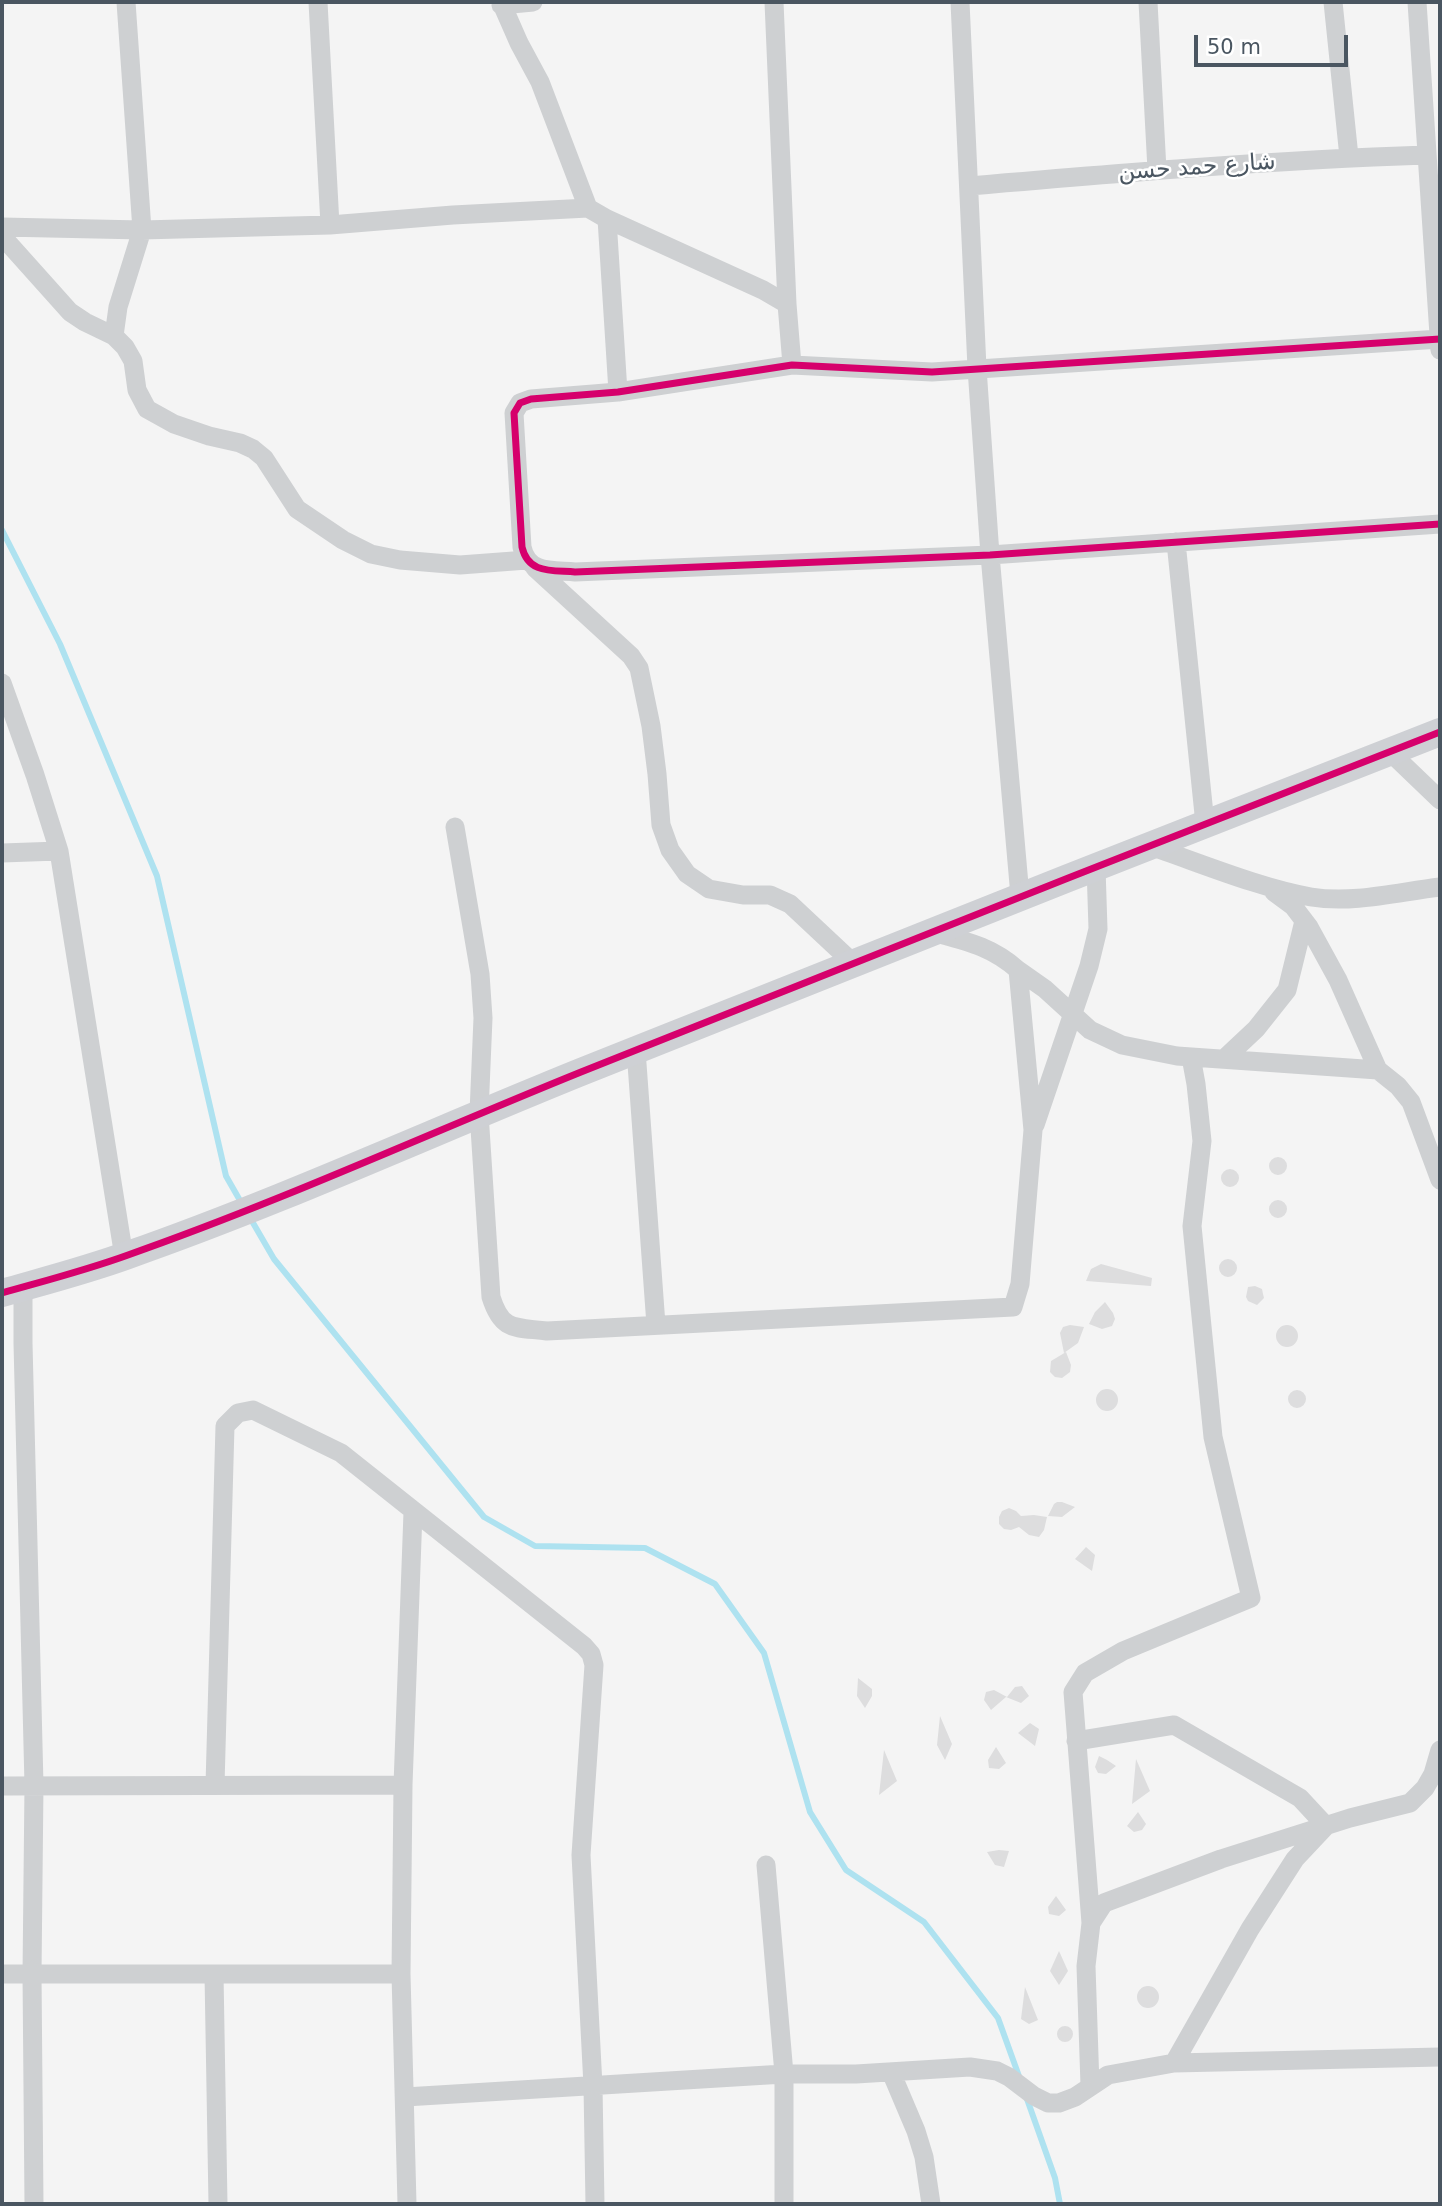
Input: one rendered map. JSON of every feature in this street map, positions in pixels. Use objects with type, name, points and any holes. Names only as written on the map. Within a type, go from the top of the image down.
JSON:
[{"type":"street","points":[[114,336],[118,307],[142,230],[126,2]]},
{"type":"street","points":[[318,2],[330,225]]},
{"type":"street","points":[[533,2],[501,3],[540,82],[588,208]]},
{"type":"street","points":[[774,2],[792,365]]},
{"type":"street","points":[[960,2],[977,368],[990,555],[1020,896]]},
{"type":"street","points":[[1148,2],[1157,170]]},
{"type":"street","points":[[1333,2],[1349,158]]},
{"type":"street","points":[[1417,2],[1440,352]]},
{"type":"street","name":"شارع حمد حسن","points":[[969,186],[1157,170],[1426,155]]},
{"type":"street","points":[[2,227],[142,230],[330,225],[588,208],[763,290],[787,304]]},
{"type":"street","points":[[607,219],[618,392]]},
{"type":"street","points":[[2,236],[70,312],[114,336],[125,347],[133,361],[137,390],[147,409],[174,424],[253,449],[264,458],[297,509],[343,540],[371,554],[400,560],[460,565],[531,564],[575,572],[990,555],[1440,524]]},
{"type":"street","points":[[853,963],[790,904],[770,895],[743,895],[709,889],[687,874],[670,850],[661,825],[651,726],[639,668],[631,656],[531,564],[522,547],[514,413],[520,403],[531,399],[618,392],[792,365],[932,372],[1440,339]]},
{"type":"street","points":[[1176,542],[1205,824]]},
{"type":"street","points":[[2,683],[59,851],[124,1257]]},
{"type":"street","points":[[34,2204],[34,1785],[23,1343],[13,1290],[124,1257],[289,1194],[479,1113],[1020,896],[1440,732]]},
{"type":"street","points":[[1390,752],[1440,800]]},
{"type":"street","points":[[455,827],[480,974],[483,1017],[479,1113],[491,1297],[497,1316],[511,1327],[547,1331],[1013,1307],[1020,1284],[1033,1130],[1018,970]]},
{"type":"street","points":[[1150,846],[1265,885],[1312,897],[1359,898],[1440,887]]},
{"type":"street","points":[[2,853],[59,851]]},
{"type":"street","points":[[1033,1130],[1089,966],[1098,929],[1096,867]]},
{"type":"street","points":[[1265,885],[1293,906],[1304,921],[1338,980],[1378,1070],[1412,1102],[1440,1180]]},
{"type":"street","points":[[1224,1059],[1255,1029],[1287,990],[1304,921]]},
{"type":"street","points":[[932,932],[982,946],[1003,957],[1073,1012],[1090,1030],[1122,1045],[1191,1057],[1378,1070]]},
{"type":"street","points":[[636,1050],[656,1325]]},
{"type":"street","points":[[1090,2085],[1086,1966],[1091,1923],[1073,1692],[1085,1673],[1123,1651],[1251,1598],[1213,1437],[1192,1226],[1202,1141],[1191,1057]]},
{"type":"street","points":[[215,1785],[225,1426],[238,1413],[253,1410],[341,1453],[584,1646],[590,1654],[594,1665],[580,1856],[593,2086],[594,2204]]},
{"type":"street","points":[[407,2204],[401,1974],[403,1785],[413,1512]]},
{"type":"street","points":[[1076,1741],[1174,1725],[1300,1798],[1326,1826]]},
{"type":"street","points":[[1091,1923],[1104,1903],[1131,1892],[1221,1859],[1410,1802],[1425,1788],[1433,1774],[1440,1750]]},
{"type":"street","points":[[2,1786],[403,1785]]},
{"type":"street","points":[[1174,2063],[1250,1929],[1295,1859],[1326,1826]]},
{"type":"street","points":[[766,1865],[784,2074],[784,2204]]},
{"type":"street","points":[[2,1974],[401,1974]]},
{"type":"street","points":[[214,1974],[218,2204]]},
{"type":"street","points":[[405,2097],[784,2074],[856,2074],[970,2067],[997,2071],[1034,2096],[1048,2103],[1059,2103],[1074,2097],[1108,2075],[1174,2063],[1440,2057]]},
{"type":"street","points":[[891,2072],[924,2157],[931,2204]]},
{"type":"building","points":[[1278,1157],[1284,1160],[1287,1166],[1284,1172],[1278,1175],[1272,1172],[1269,1166],[1272,1160]]},
{"type":"building","points":[[1230,1169],[1236,1172],[1239,1178],[1236,1184],[1230,1187],[1224,1184],[1221,1178],[1224,1172]]},
{"type":"building","points":[[1278,1200],[1284,1203],[1287,1209],[1284,1215],[1278,1218],[1272,1215],[1269,1209],[1272,1203]]},
{"type":"building","points":[[1228,1259],[1234,1262],[1237,1268],[1234,1274],[1228,1277],[1222,1274],[1219,1268],[1222,1262]]},
{"type":"building","points":[[1101,1264],[1152,1278],[1151,1286],[1086,1281],[1091,1269]]},
{"type":"building","points":[[1248,1287],[1262,1289],[1264,1298],[1257,1305],[1246,1297]]},
{"type":"building","points":[[1105,1302],[1115,1319],[1112,1326],[1102,1329],[1089,1324],[1095,1312]]},
{"type":"building","points":[[1287,1325],[1295,1328],[1298,1336],[1295,1344],[1287,1347],[1279,1344],[1276,1336],[1279,1328]]},
{"type":"building","points":[[1063,1327],[1084,1327],[1078,1343],[1064,1353],[1060,1333]]},
{"type":"building","points":[[1066,1352],[1071,1365],[1070,1372],[1062,1378],[1055,1377],[1050,1372],[1051,1361]]},
{"type":"building","points":[[1107,1389],[1115,1392],[1118,1400],[1115,1408],[1107,1411],[1099,1408],[1096,1400],[1099,1392]]},
{"type":"building","points":[[1297,1390],[1303,1393],[1306,1399],[1303,1405],[1297,1408],[1291,1405],[1288,1399],[1291,1393]]},
{"type":"building","points":[[1057,1502],[1075,1507],[1062,1517],[1048,1516]]},
{"type":"building","points":[[1009,1508],[1021,1516],[1047,1517],[1039,1537],[1029,1535],[1019,1527],[1004,1529],[999,1524],[999,1517],[1002,1511]]},
{"type":"building","points":[[1086,1547],[1095,1555],[1092,1571],[1075,1559]]},
{"type":"building","points":[[858,1678],[872,1689],[872,1696],[865,1708],[857,1696]]},
{"type":"building","points":[[1022,1686],[1029,1696],[1021,1703],[1006,1697],[991,1710],[984,1700],[986,1692],[994,1690],[1007,1697],[1015,1687]]},
{"type":"building","points":[[940,1716],[952,1744],[945,1760],[937,1745]]},
{"type":"building","points":[[1030,1723],[1039,1729],[1035,1746],[1018,1733]]},
{"type":"building","points":[[996,1747],[1006,1763],[999,1769],[989,1768],[988,1760]]},
{"type":"building","points":[[884,1750],[897,1781],[879,1795]]},
{"type":"building","points":[[1099,1756],[1116,1766],[1106,1774],[1098,1773],[1095,1767]]},
{"type":"building","points":[[1136,1759],[1150,1791],[1132,1804]]},
{"type":"building","points":[[1138,1812],[1146,1824],[1142,1830],[1134,1832],[1127,1826]]},
{"type":"building","points":[[1009,1851],[1004,1867],[995,1865],[987,1852]]},
{"type":"building","points":[[1056,1896],[1066,1910],[1059,1916],[1049,1914],[1048,1907]]},
{"type":"building","points":[[1059,1951],[1068,1971],[1059,1985],[1050,1971]]},
{"type":"building","points":[[1148,1986],[1156,1989],[1159,1997],[1156,2005],[1148,2008],[1140,2005],[1137,1997],[1140,1989]]},
{"type":"building","points":[[1025,1987],[1038,2020],[1029,2024],[1021,2019]]},
{"type":"building","points":[[1065,2026],[1071,2028],[1071,2040],[1065,2042],[1059,2040],[1057,2034],[1059,2028]]},
{"type":"waterway","points":[[2,530],[60,644],[157,876],[226,1176],[242,1204]]},
{"type":"waterway","points":[[249,1216],[274,1259],[484,1517],[535,1546],[645,1548],[715,1584],[764,1653],[810,1812],[846,1870],[924,1922],[998,2018],[1020,2079]]},
{"type":"waterway","points":[[1027,2099],[1055,2178],[1060,2204]]},
{"type":"cycle path","points":[[1440,339],[932,372],[792,365],[618,392],[531,399],[520,403],[514,413],[522,547],[530,562],[550,570],[575,572],[990,555],[1440,524]]},
{"type":"cycle path","points":[[2,1293],[113,1260],[243,1212],[688,1029],[1440,732]]}]
